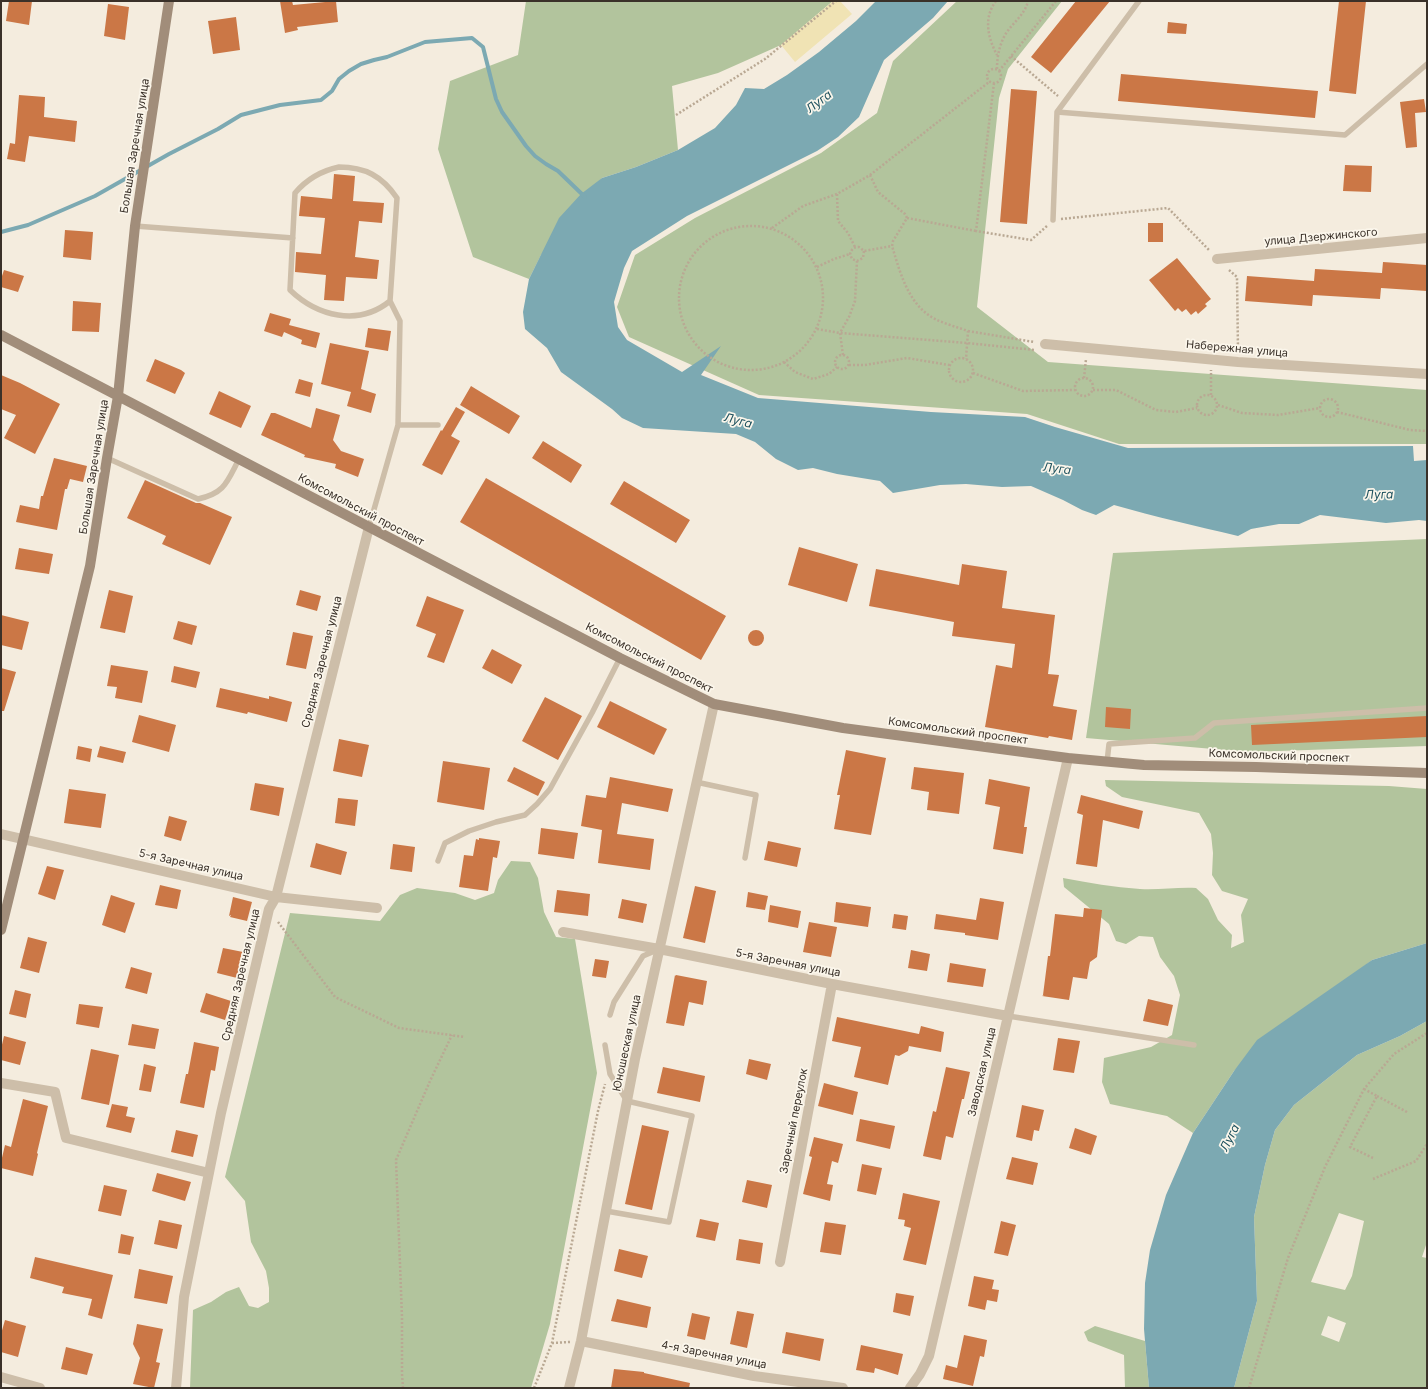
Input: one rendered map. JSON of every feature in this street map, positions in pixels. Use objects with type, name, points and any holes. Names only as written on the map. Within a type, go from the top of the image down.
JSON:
[{"type":"main road","name":"Большая Заречная улица","points":[[1,930],[90,566],[118,396],[135,226],[169,1]]},
{"type":"main road","name":"Комсомольский проспект","points":[[1,335],[620,658],[714,704],[843,728],[1107,762],[1144,765],[1427,773]]},
{"type":"street","name":"улица Дзержинского","points":[[1217,259],[1427,238]]},
{"type":"street","name":"Набережная улица","points":[[1045,344],[1238,362],[1427,374]]},
{"type":"street","name":"Средняя Заречная улица","points":[[176,1388],[184,1297],[223,1106],[269,909],[276,897],[369,527]]},
{"type":"street","name":"Юношеская улица","points":[[569,1388],[581,1341],[627,1101],[659,949],[714,704]]},
{"type":"street","name":"Заводская улица","points":[[910,1388],[920,1374],[929,1356],[1068,758]]},
{"type":"street","name":"5-я Заречная улица","points":[[1,834],[276,897],[377,908]]},
{"type":"street","name":"5-я Заречная улица","points":[[563,932],[659,949],[832,984],[1008,1016]]},
{"type":"street","name":"Заречный переулок","points":[[780,1262],[832,984]]},
{"type":"street","points":[[1,1083],[55,1092],[66,1138],[209,1173]]},
{"type":"street","name":"4-я Заречная улица","points":[[581,1341],[754,1376],[843,1388]]},
{"type":"street","points":[[1,1376],[40,1388]]},
{"type":"lane","points":[[1053,220],[1057,112],[1139,1]]},
{"type":"lane","points":[[1057,112],[1345,135],[1427,64]]},
{"type":"lane","points":[[369,527],[398,425],[400,321],[390,301],[397,198],[377,176],[359,169],[339,167],[324,171],[310,178],[295,193],[290,290],[306,304],[326,312],[348,316],[370,312],[381,308],[390,301]]},
{"type":"lane","points":[[135,226],[293,238]]},
{"type":"lane","points":[[398,425],[438,425]]},
{"type":"lane","points":[[107,458],[198,499],[211,496],[220,491],[228,482],[239,459]]},
{"type":"lane","points":[[438,861],[445,843],[469,831],[525,814],[550,789],[592,713],[620,658]]},
{"type":"lane","points":[[1107,762],[1109,744],[1195,738],[1214,722],[1427,708]]},
{"type":"lane","points":[[696,782],[756,795],[744,858]]},
{"type":"lane","points":[[610,1015],[614,1002],[643,956],[659,949]]},
{"type":"lane","points":[[1008,1016],[1194,1045]]},
{"type":"lane","points":[[605,1045],[610,1074],[627,1101],[692,1116],[669,1222],[606,1210]]},
{"type":"path","points":[[676,115],[765,59],[836,1]]},
{"type":"path","points":[[994,84],[1001,78],[998,70],[997,56],[991,43],[988,27],[989,12],[996,1]]},
{"type":"path","points":[[997,56],[1005,36],[1026,8],[1028,1]]},
{"type":"path","points":[[998,70],[1056,1]]},
{"type":"path","points":[[1011,56],[1065,102]]},
{"type":"path","points":[[994,84],[989,82],[986,77],[988,71],[993,69],[998,70]]},
{"type":"path","points":[[772,228],[803,206],[837,194],[870,175],[989,82]]},
{"type":"path","points":[[976,231],[994,84]]},
{"type":"path","points":[[870,175],[878,192],[905,214],[907,218],[1031,240],[1053,220],[1168,208],[1217,259],[1237,277],[1238,362]]},
{"type":"path","points":[[837,194],[838,220],[848,233],[855,247],[858,247],[864,251],[892,246]]},
{"type":"path","points":[[907,218],[893,241],[892,246],[902,278],[910,293],[921,308],[935,319],[968,331],[1045,344]]},
{"type":"path","points":[[748,225],[772,228],[791,237],[806,250],[817,268],[823,288],[823,309],[817,329],[797,354],[784,362],[764,369],[744,370],[724,365],[704,352],[688,333],[680,310],[680,286],[688,263],[703,244],[724,231],[748,225]]},
{"type":"path","points":[[817,268],[834,259],[850,254],[852,249],[855,247]]},
{"type":"path","points":[[858,261],[863,258],[864,251]]},
{"type":"path","points":[[850,254],[852,259],[858,261]]},
{"type":"path","points":[[849,365],[849,359],[843,355],[840,333],[856,301],[858,261]]},
{"type":"path","points":[[966,359],[968,331]]},
{"type":"path","points":[[843,355],[839,356],[835,362],[837,366],[843,369],[849,365],[865,365],[908,358],[949,365]]},
{"type":"path","points":[[1084,378],[1087,355]]},
{"type":"path","points":[[955,359],[966,359],[970,362],[973,373],[966,381],[956,381],[949,373],[949,365],[955,359]]},
{"type":"path","points":[[784,362],[795,372],[813,379],[829,374],[837,366]]},
{"type":"path","points":[[1212,367],[1211,395],[1214,397],[1218,405],[1242,413],[1278,416],[1320,408]]},
{"type":"path","points":[[973,373],[1023,391],[1075,390]]},
{"type":"path","points":[[1084,378],[1089,379],[1093,383],[1093,390],[1090,395],[1086,396],[1079,395],[1075,390],[1079,379],[1084,378]]},
{"type":"path","points":[[1093,390],[1116,390],[1156,410],[1176,412],[1197,408]]},
{"type":"path","points":[[1211,395],[1202,396],[1199,399],[1197,408],[1201,414],[1208,416],[1215,412],[1218,405]]},
{"type":"path","points":[[1326,400],[1335,402],[1338,407],[1337,412],[1333,416],[1327,417],[1322,414],[1320,408],[1322,403],[1326,400]]},
{"type":"path","points":[[1337,412],[1410,430],[1427,431]]},
{"type":"path","points":[[269,909],[335,997],[399,1028],[465,1037]]},
{"type":"path","points":[[1249,1388],[1288,1258],[1325,1167],[1364,1089],[1394,1054],[1427,1033]]},
{"type":"path","points":[[403,1388],[396,1160],[430,1080],[452,1035]]},
{"type":"path","points":[[534,1388],[552,1342],[598,1111],[604,1085],[610,1074]]},
{"type":"path","points":[[1364,1089],[1407,1112]]},
{"type":"path","points":[[1373,1158],[1350,1147],[1377,1096]]},
{"type":"path","points":[[1373,1179],[1416,1161],[1427,1144]]},
{"type":"path","points":[[552,1342],[581,1341]]},
{"type":"green space","points":[[526,1],[833,1],[781,45],[718,73],[672,86],[678,150],[636,167],[602,178],[541,255],[529,279],[473,257],[438,149],[450,81],[518,55]]},
{"type":"green space","points":[[957,1],[1062,1],[1008,69],[999,98],[977,307],[1048,362],[1427,390],[1427,444],[1119,444],[1027,414],[759,395],[629,337],[617,307],[635,255],[695,218],[821,153],[877,113],[893,61]]},
{"type":"green space","points":[[1427,539],[1427,746],[1248,752],[1086,738],[1113,553]]},
{"type":"green space","points":[[1105,780],[1389,786],[1427,789],[1427,943],[1372,960],[1234,1071],[1193,1133],[1167,1116],[1110,1104],[1102,1082],[1104,1058],[1151,1047],[1172,1035],[1180,995],[1174,976],[1160,957],[1153,937],[1139,936],[1126,944],[1116,941],[1109,924],[1064,887],[1063,878],[1102,885],[1140,889],[1196,888],[1208,899],[1218,920],[1232,935],[1231,948],[1244,942],[1241,915],[1248,899],[1222,891],[1212,875],[1213,853],[1211,834],[1199,813],[1122,797],[1106,786]]},
{"type":"green space","points":[[511,861],[530,862],[538,878],[544,912],[556,937],[575,939],[597,1073],[550,1324],[531,1388],[190,1388],[193,1310],[211,1302],[226,1292],[239,1287],[249,1306],[258,1308],[269,1302],[269,1288],[266,1271],[251,1242],[245,1201],[225,1177],[290,913],[380,921],[400,895],[417,888],[455,893],[475,900],[494,893],[498,880]]},
{"type":"green space","points":[[1427,1021],[1427,1242],[1422,1257],[1427,1258],[1427,1388],[1234,1388],[1257,1301],[1254,1217],[1265,1165],[1275,1130],[1294,1105],[1357,1055],[1400,1036]],"holes":[[[1339,1213],[1364,1221],[1352,1276],[1345,1290],[1311,1282]],[[1328,1316],[1346,1323],[1339,1342],[1321,1335]]]},
{"type":"green space","points":[[1095,1326],[1145,1341],[1149,1388],[1125,1388],[1124,1355],[1088,1341],[1084,1332]]},
{"type":"sand","points":[[833,1],[840,1],[852,14],[795,62],[781,45]]},
{"type":"water","name":"Луга","points":[[876,1],[948,1],[933,18],[884,60],[859,117],[838,137],[817,151],[687,216],[632,251],[624,268],[614,302],[618,327],[627,340],[682,372],[721,346],[701,375],[758,398],[931,412],[1025,417],[1128,448],[1413,446],[1414,461],[1427,460],[1427,521],[1419,520],[1386,523],[1320,515],[1299,524],[1279,524],[1251,529],[1238,536],[1114,505],[1096,515],[1031,486],[1002,487],[966,484],[940,485],[893,493],[880,481],[837,474],[813,468],[798,470],[776,459],[755,442],[736,434],[643,428],[622,418],[561,372],[547,348],[525,329],[523,312],[529,279],[559,218],[581,194],[602,178],[636,167],[678,150],[715,128],[736,105],[745,88],[764,89],[787,75],[819,52],[856,21]]},
{"type":"water","name":"Луга","points":[[1427,943],[1427,1021],[1400,1036],[1357,1055],[1294,1105],[1275,1130],[1265,1165],[1254,1217],[1257,1301],[1234,1388],[1149,1388],[1144,1329],[1145,1283],[1150,1250],[1166,1195],[1193,1133],[1234,1071],[1257,1040],[1372,960]]},
{"type":"building","points":[[9,1],[32,1],[29,25],[6,21]]},
{"type":"building","points":[[280,1],[292,1],[293,5],[336,1],[338,22],[297,27],[298,30],[285,33]]},
{"type":"building","points":[[1076,1],[1110,1],[1051,73],[1031,57]]},
{"type":"building","points":[[1339,1],[1366,1],[1356,94],[1329,91]]},
{"type":"building","points":[[108,4],[129,7],[125,40],[104,36]]},
{"type":"building","points":[[236,17],[240,50],[213,54],[208,21]]},
{"type":"building","points":[[1168,22],[1187,24],[1186,34],[1167,33]]},
{"type":"building","points":[[1121,74],[1318,91],[1315,118],[1118,101]]},
{"type":"building","points":[[1011,89],[1037,91],[1027,224],[1000,222]]},
{"type":"building","points":[[19,95],[45,97],[44,117],[77,121],[75,142],[29,136],[25,162],[7,159],[10,143],[15,144]]},
{"type":"building","points":[[1424,99],[1426,112],[1415,113],[1417,147],[1406,148],[1400,102]]},
{"type":"building","points":[[1345,165],[1372,166],[1371,192],[1343,191]]},
{"type":"building","points":[[334,174],[355,176],[353,201],[384,203],[382,223],[359,221],[355,257],[379,260],[377,279],[346,277],[344,301],[324,300],[326,275],[295,272],[296,252],[321,254],[325,218],[299,216],[301,196],[332,199]]},
{"type":"building","points":[[1148,223],[1163,223],[1163,242],[1148,242]]},
{"type":"building","points":[[65,230],[93,232],[91,260],[63,257]]},
{"type":"building","points":[[1177,258],[1211,299],[1205,304],[1207,306],[1198,314],[1196,311],[1191,315],[1186,309],[1182,312],[1178,308],[1175,311],[1149,280]]},
{"type":"building","points":[[1383,262],[1427,265],[1427,291],[1381,288],[1380,299],[1313,295],[1312,306],[1245,301],[1247,276],[1314,281],[1315,269],[1382,273]]},
{"type":"building","points":[[4,270],[24,276],[18,292],[1,287],[1,279]]},
{"type":"building","points":[[73,301],[101,303],[99,332],[72,331]]},
{"type":"building","points":[[270,313],[291,319],[289,325],[320,333],[316,348],[301,344],[302,340],[284,332],[282,337],[264,331]]},
{"type":"building","points":[[368,328],[391,331],[388,351],[365,347]]},
{"type":"building","points":[[330,343],[369,351],[361,389],[376,394],[371,413],[347,406],[351,392],[321,384]]},
{"type":"building","points":[[155,359],[185,373],[175,394],[146,381]]},
{"type":"building","points":[[1,375],[20,383],[60,404],[35,454],[4,438],[16,415],[1,409]]},
{"type":"building","points":[[299,379],[313,383],[310,397],[295,393]]},
{"type":"building","points":[[471,386],[520,416],[509,434],[460,405]]},
{"type":"building","points":[[219,391],[251,406],[241,428],[209,414]]},
{"type":"building","points":[[456,407],[465,412],[451,436],[460,441],[442,475],[422,465],[441,430],[442,431]]},
{"type":"building","points":[[316,408],[340,415],[333,440],[341,451],[364,459],[358,477],[335,468],[336,464],[304,457],[305,455],[261,435],[271,413],[275,413],[311,428]]},
{"type":"building","points":[[543,441],[582,465],[571,483],[532,458]]},
{"type":"building","points":[[54,458],[87,466],[83,482],[70,479],[67,489],[65,489],[57,530],[16,522],[20,505],[39,509],[41,496],[43,496]]},
{"type":"building","points":[[486,478],[726,616],[701,660],[460,522]]},
{"type":"building","points":[[145,480],[196,503],[200,503],[232,517],[210,565],[162,544],[166,536],[127,518]]},
{"type":"building","points":[[624,481],[690,520],[676,543],[610,504]]},
{"type":"building","points":[[799,547],[858,564],[847,602],[788,585]]},
{"type":"building","points":[[19,548],[53,554],[49,574],[15,569]]},
{"type":"building","points":[[962,564],[1007,571],[1002,608],[1055,615],[1048,674],[1059,675],[1053,706],[1077,710],[1072,740],[1049,736],[1048,738],[985,727],[996,665],[1012,668],[1015,644],[952,636],[954,622],[869,606],[876,569],[959,585]]},
{"type":"building","points":[[109,590],[133,596],[125,633],[100,628]]},
{"type":"building","points":[[300,590],[321,596],[317,611],[296,605]]},
{"type":"building","points":[[427,596],[464,610],[444,663],[427,657],[436,634],[416,626]]},
{"type":"building","points":[[1,615],[29,622],[22,650],[1,645]]},
{"type":"building","points":[[178,621],[197,626],[192,645],[173,639]]},
{"type":"building","points":[[756,630],[763,635],[764,638],[759,645],[756,646],[749,641],[748,638],[753,631]]},
{"type":"building","points":[[293,632],[313,636],[306,669],[286,665]]},
{"type":"building","points":[[492,649],[522,665],[512,684],[482,668]]},
{"type":"building","points":[[111,665],[148,671],[142,703],[115,698],[117,687],[107,686]]},
{"type":"building","points":[[174,666],[200,672],[196,688],[171,682]]},
{"type":"building","points":[[1,668],[16,672],[4,711],[1,711]]},
{"type":"building","points":[[220,688],[269,699],[269,696],[292,702],[287,722],[248,712],[247,714],[216,707]]},
{"type":"building","points":[[545,697],[582,716],[558,760],[522,741]]},
{"type":"building","points":[[610,701],[667,729],[654,755],[597,727]]},
{"type":"building","points":[[1106,707],[1131,709],[1130,729],[1105,727]]},
{"type":"building","points":[[139,715],[176,725],[169,752],[132,742]]},
{"type":"building","points":[[1427,716],[1427,737],[1252,745],[1251,725]]},
{"type":"building","points":[[339,739],[369,745],[362,777],[333,771]]},
{"type":"building","points":[[78,746],[92,749],[90,762],[76,759]]},
{"type":"building","points":[[100,746],[126,752],[123,763],[97,757]]},
{"type":"building","points":[[846,750],[886,758],[871,835],[834,829],[840,795],[837,795]]},
{"type":"building","points":[[443,761],[490,768],[484,810],[437,802]]},
{"type":"building","points":[[514,767],[545,782],[538,796],[507,781]]},
{"type":"building","points":[[914,767],[964,773],[959,814],[927,810],[929,792],[911,789]]},
{"type":"building","points":[[610,777],[673,789],[668,812],[622,803],[617,834],[654,839],[650,870],[598,863],[602,830],[581,826],[586,795],[606,798]]},
{"type":"building","points":[[989,779],[1030,787],[1024,827],[1027,827],[1023,854],[993,849],[1000,807],[985,804]]},
{"type":"building","points":[[255,783],[284,788],[279,816],[250,810]]},
{"type":"building","points":[[69,789],[106,794],[101,828],[64,823]]},
{"type":"building","points":[[1081,795],[1143,811],[1139,829],[1103,820],[1097,867],[1076,864],[1083,815],[1077,813]]},
{"type":"building","points":[[338,798],[358,800],[355,826],[335,823]]},
{"type":"building","points":[[169,816],[187,821],[181,841],[164,836]]},
{"type":"building","points":[[541,828],[578,833],[574,859],[538,854]]},
{"type":"building","points":[[479,838],[500,841],[497,858],[493,857],[488,891],[459,887],[464,855],[473,856],[476,839],[479,840]]},
{"type":"building","points":[[768,841],[801,848],[797,867],[764,860]]},
{"type":"building","points":[[316,843],[347,852],[341,875],[310,867]]},
{"type":"building","points":[[393,844],[415,847],[412,872],[390,869]]},
{"type":"building","points":[[47,866],[64,870],[55,900],[38,894]]},
{"type":"building","points":[[160,885],[181,890],[177,909],[155,905]]},
{"type":"building","points":[[695,886],[716,891],[705,943],[683,938]]},
{"type":"building","points":[[557,890],[590,894],[588,916],[554,912]]},
{"type":"building","points":[[748,892],[768,896],[765,910],[746,907]]},
{"type":"building","points":[[111,895],[135,903],[125,933],[102,925]]},
{"type":"building","points":[[233,897],[252,902],[247,921],[230,917],[231,915],[229,916]]},
{"type":"building","points":[[980,898],[1004,902],[998,940],[965,935],[965,933],[934,929],[936,914],[976,920]]},
{"type":"building","points":[[622,899],[647,904],[643,923],[618,918]]},
{"type":"building","points":[[836,902],[871,907],[868,927],[834,922]]},
{"type":"building","points":[[770,905],[801,911],[798,928],[768,922]]},
{"type":"building","points":[[1084,908],[1102,910],[1097,957],[1090,962],[1087,979],[1073,977],[1069,1000],[1042,996],[1044,995],[1048,956],[1050,956],[1055,914],[1083,917]]},
{"type":"building","points":[[894,914],[908,916],[906,930],[892,928]]},
{"type":"building","points":[[809,922],[837,927],[831,957],[803,952]]},
{"type":"building","points":[[28,937],[47,942],[39,973],[20,968]]},
{"type":"building","points":[[223,948],[243,952],[237,978],[217,973]]},
{"type":"building","points":[[911,950],[930,954],[927,971],[908,968]]},
{"type":"building","points":[[595,959],[609,961],[606,978],[592,976]]},
{"type":"building","points":[[950,963],[986,969],[983,987],[947,982]]},
{"type":"building","points":[[131,967],[152,973],[147,994],[125,988]]},
{"type":"building","points":[[675,975],[707,981],[703,1005],[689,1002],[684,1026],[666,1023]]},
{"type":"building","points":[[15,990],[31,994],[26,1018],[9,1014]]},
{"type":"building","points":[[206,993],[231,1001],[225,1020],[200,1012]]},
{"type":"building","points":[[1148,999],[1173,1005],[1168,1026],[1143,1021]]},
{"type":"building","points":[[79,1004],[103,1007],[99,1028],[76,1024]]},
{"type":"building","points":[[837,1017],[919,1034],[921,1026],[944,1032],[941,1052],[909,1046],[908,1051],[899,1056],[895,1055],[888,1085],[854,1077],[861,1047],[832,1041]]},
{"type":"building","points":[[132,1024],[159,1029],[155,1049],[128,1045]]},
{"type":"building","points":[[4,1036],[26,1042],[20,1065],[1,1060],[1,1049]]},
{"type":"building","points":[[1058,1038],[1080,1041],[1074,1073],[1053,1070]]},
{"type":"building","points":[[194,1042],[219,1047],[215,1071],[211,1070],[204,1108],[180,1103],[186,1074],[188,1074]]},
{"type":"building","points":[[91,1049],[119,1055],[109,1105],[81,1099]]},
{"type":"building","points":[[749,1059],[771,1064],[767,1080],[746,1074]]},
{"type":"building","points":[[144,1064],[156,1067],[151,1092],[139,1090]]},
{"type":"building","points":[[663,1067],[705,1076],[700,1102],[657,1093]]},
{"type":"building","points":[[946,1067],[970,1072],[953,1138],[946,1136],[941,1160],[923,1156],[933,1111],[936,1112]]},
{"type":"building","points":[[824,1083],[858,1092],[853,1115],[818,1106]]},
{"type":"building","points":[[23,1099],[48,1106],[33,1176],[1,1168],[5,1145],[11,1147]]},
{"type":"building","points":[[112,1104],[128,1107],[126,1116],[135,1118],[131,1133],[106,1127]]},
{"type":"building","points":[[1022,1105],[1044,1110],[1039,1131],[1034,1130],[1032,1141],[1016,1137]]},
{"type":"building","points":[[860,1119],[895,1126],[890,1149],[856,1141]]},
{"type":"building","points":[[642,1125],[669,1131],[652,1210],[625,1204]]},
{"type":"building","points":[[1075,1128],[1097,1136],[1091,1155],[1069,1148]]},
{"type":"building","points":[[176,1130],[198,1135],[193,1157],[171,1152]]},
{"type":"building","points":[[814,1137],[843,1144],[838,1163],[832,1161],[827,1184],[833,1185],[830,1201],[803,1194],[812,1157],[809,1156]]},
{"type":"building","points":[[1012,1157],[1038,1163],[1033,1185],[1006,1179]]},
{"type":"building","points":[[862,1164],[882,1168],[876,1195],[857,1191]]},
{"type":"building","points":[[157,1173],[191,1182],[185,1201],[152,1191]]},
{"type":"building","points":[[747,1180],[772,1185],[767,1208],[742,1202]]},
{"type":"building","points":[[104,1185],[127,1190],[121,1216],[98,1211]]},
{"type":"building","points":[[903,1193],[940,1201],[926,1265],[903,1260],[911,1228],[904,1226],[905,1220],[898,1219]]},
{"type":"building","points":[[700,1219],[719,1223],[715,1241],[696,1237]]},
{"type":"building","points":[[159,1220],[182,1225],[177,1249],[154,1244]]},
{"type":"building","points":[[1001,1221],[1016,1225],[1008,1256],[994,1253]]},
{"type":"building","points":[[825,1222],[846,1225],[841,1255],[820,1252]]},
{"type":"building","points":[[121,1234],[134,1237],[130,1255],[118,1253]]},
{"type":"building","points":[[739,1239],[763,1243],[760,1264],[736,1260]]},
{"type":"building","points":[[619,1249],[648,1256],[642,1278],[614,1271]]},
{"type":"building","points":[[35,1257],[113,1275],[102,1319],[88,1315],[92,1299],[62,1293],[64,1287],[30,1278]]},
{"type":"building","points":[[139,1269],[173,1276],[167,1304],[134,1298]]},
{"type":"building","points":[[974,1276],[994,1280],[992,1289],[999,1290],[997,1302],[987,1300],[985,1310],[968,1306]]},
{"type":"building","points":[[896,1293],[914,1296],[910,1316],[893,1312]]},
{"type":"building","points":[[617,1299],[651,1307],[647,1328],[611,1321]]},
{"type":"building","points":[[737,1311],[754,1314],[747,1348],[730,1344]]},
{"type":"building","points":[[692,1313],[710,1317],[705,1340],[687,1336]]},
{"type":"building","points":[[5,1320],[26,1326],[18,1357],[1,1352],[1,1334]]},
{"type":"building","points":[[137,1324],[163,1329],[156,1362],[160,1363],[154,1388],[133,1384],[140,1358],[133,1344]]},
{"type":"building","points":[[786,1332],[824,1339],[820,1361],[782,1353]]},
{"type":"building","points":[[964,1335],[987,1340],[984,1357],[980,1356],[973,1386],[943,1379],[946,1365],[957,1368]]},
{"type":"building","points":[[861,1345],[903,1354],[898,1375],[875,1368],[874,1373],[856,1370]]},
{"type":"building","points":[[66,1347],[93,1354],[87,1375],[61,1369]]},
{"type":"building","points":[[614,1369],[644,1372],[690,1383],[689,1388],[611,1388]]},
{"type":"waterway","points":[[1,232],[28,225],[95,196],[241,115],[280,105],[321,100],[332,91],[339,79],[361,64],[387,57],[425,42],[472,38],[483,47],[496,99],[502,112],[526,146],[535,156],[558,171],[585,197]]}]
